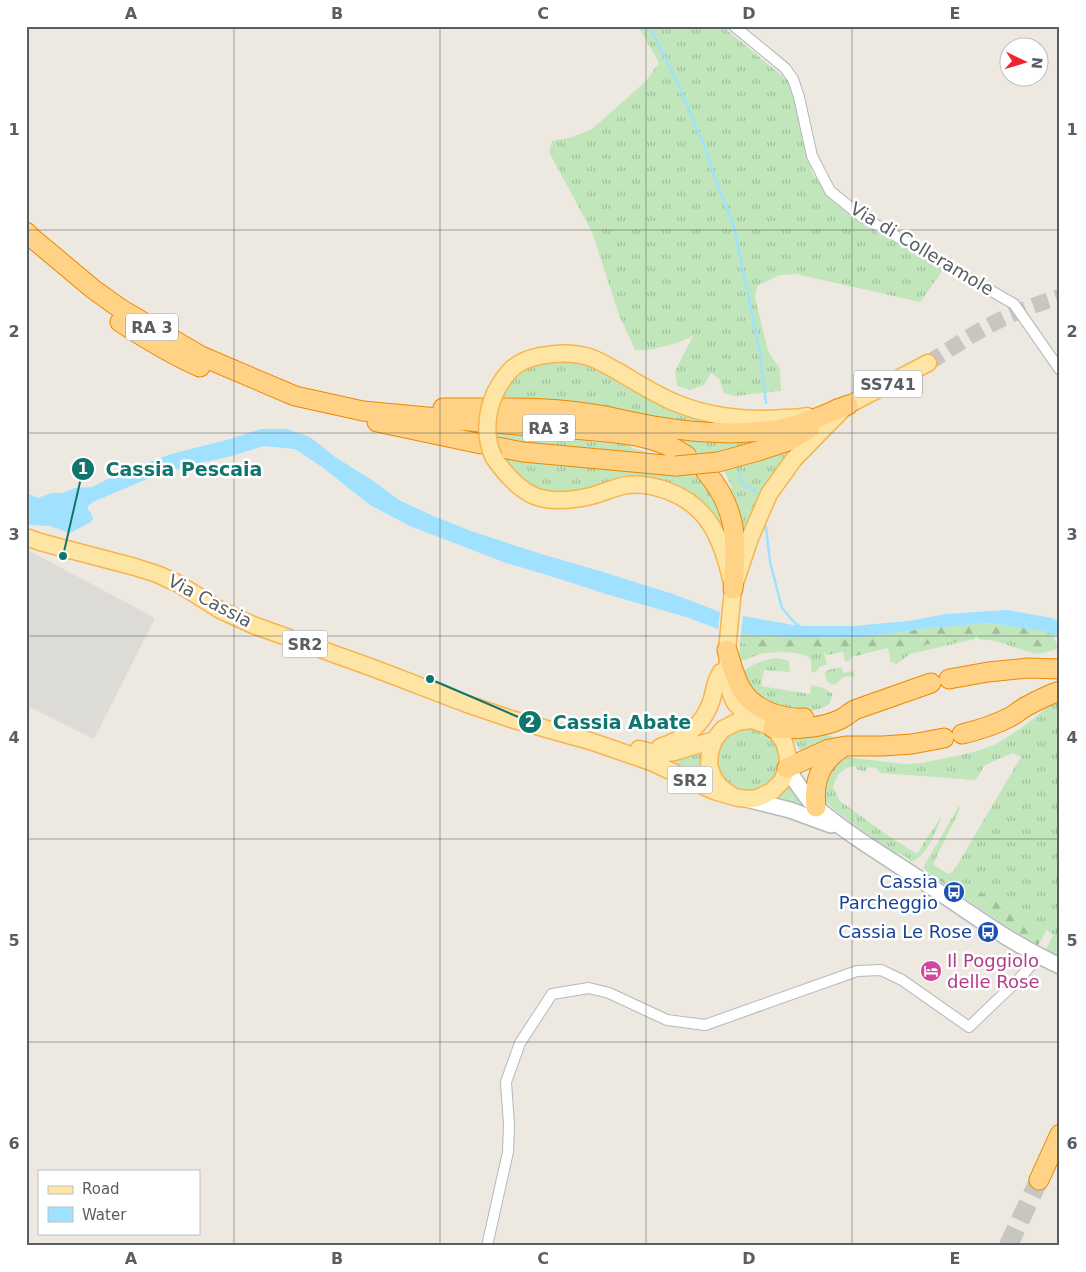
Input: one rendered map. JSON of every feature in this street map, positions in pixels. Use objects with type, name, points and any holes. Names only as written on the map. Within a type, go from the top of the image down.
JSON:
[{"type":"highway","name":"RA 3","points":[[26,232],[93,289],[121,309],[202,356],[295,396],[363,411],[490,411],[603,432],[647,438],[676,448],[682,461]]},
{"type":"highway","name":"RA 3","points":[[26,245],[42,261],[88,299],[179,358],[239,385],[263,392],[295,396]]},
{"type":"highway","points":[[324,403],[374,422],[491,450],[562,456],[682,461],[712,467],[788,441],[848,405]]},
{"type":"highway","points":[[490,411],[531,408],[585,413],[690,432],[732,434],[779,429],[804,424],[848,405]]},
{"type":"highway","points":[[712,467],[715,482],[723,496],[733,524],[736,556],[733,589]]},
{"type":"highway","points":[[727,650],[742,690],[751,702],[761,708],[787,718],[802,719],[838,710],[854,710]]},
{"type":"highway","points":[[949,679],[988,672],[1028,668],[1059,668]]},
{"type":"highway","points":[[1026,707],[1059,668]]},
{"type":"highway","points":[[772,728],[794,729],[816,726],[841,719],[854,710],[931,683]]},
{"type":"highway","points":[[787,768],[829,749],[846,746],[897,745],[924,742],[977,731],[1012,716],[1026,707],[1060,691]]},
{"type":"highway","points":[[816,807],[816,783],[820,771],[835,752],[846,746]]},
{"type":"highway","points":[[1039,1180],[1060,1134]]},
{"type":"main road","points":[[490,411],[503,377],[516,365],[531,358],[550,354],[570,353],[603,363],[677,404],[706,412],[764,420],[804,417],[848,405]]},
{"type":"main road","name":"SS741","points":[[848,405],[928,363]]},
{"type":"main road","points":[[772,728],[752,720],[735,703],[731,694],[727,650],[733,589],[750,538],[769,494],[794,459],[848,405]]},
{"type":"main road","points":[[490,411],[490,407],[488,425],[489,444],[512,482],[540,498],[553,500],[592,496],[629,485],[651,486],[676,494],[700,511],[712,525],[726,559],[733,589]]},
{"type":"main road","name":"Via Cassia","points":[[26,536],[40,542],[135,567],[168,578],[220,610],[253,625],[467,704],[511,719],[590,741],[651,762],[714,791],[746,799]]},
{"type":"main road","points":[[716,737],[721,672],[727,650]]},
{"type":"main road","points":[[644,750],[676,741],[691,731],[704,718],[712,701],[716,682],[721,672]]},
{"type":"main road","name":"Via Cassia","points":[[590,741],[659,754],[674,752],[716,737],[723,729],[733,723],[752,720]]},
{"type":"main road","name":"SR2","points":[[772,728],[784,742],[788,757],[787,768],[816,807],[851,833],[982,921],[1039,956],[1060,966]]},
{"type":"main road","name":"SR2","points":[[716,737],[710,752],[709,765],[713,777],[720,787],[730,795]]},
{"type":"main road","points":[[746,799],[760,797],[772,791],[782,781],[787,768]]},
{"type":"main road","name":"SR2","points":[[746,799],[790,810],[851,833]]},
{"type":"street","name":"Via di Colleramole","points":[[734,26],[784,68],[793,79],[799,97],[812,156],[830,191],[861,216],[1014,304],[1060,370]]},
{"type":"street","points":[[487,1246],[508,1152],[509,1124],[506,1082],[520,1043],[552,994],[588,988],[609,993],[668,1020],[705,1025],[857,972],[881,970],[902,980],[969,1027],[1019,979],[1039,956]]},
{"type":"shaded area","points":[[26,549],[155,618],[94,739],[26,705]]},
{"type":"green space","points":[[638,26],[722,26],[787,80],[792,92],[812,173],[834,202],[865,226],[943,270],[920,302],[796,274],[779,275],[757,286],[755,298],[768,351],[780,369],[781,391],[735,396],[724,393],[719,379],[711,373],[704,385],[690,390],[677,386],[675,371],[693,336],[665,346],[635,350],[619,315],[592,232],[549,152],[552,141],[573,137],[592,129],[645,82],[659,63]]},
{"type":"green space","points":[[548,359],[578,360],[739,430],[548,400],[500,397],[518,372]]},
{"type":"green space","points":[[648,429],[788,433],[706,456]]},
{"type":"green space","points":[[494,432],[629,445],[632,448],[666,458],[495,443]]},
{"type":"green space","points":[[806,437],[744,539],[729,490],[732,488],[723,468]]},
{"type":"green space","points":[[499,456],[692,472],[707,486],[717,501],[729,546],[673,487],[563,494],[542,491],[523,482]]},
{"type":"green space","points":[[988,623],[1053,634],[1058,649],[1042,653],[1038,649],[1000,637],[980,635],[965,636],[958,641],[942,641],[911,648],[901,651],[894,657],[894,648],[888,648],[851,657],[849,661],[845,661],[843,652],[826,655],[821,649],[781,649],[772,652],[762,651],[752,644],[740,642],[741,634],[800,638],[863,637]]},
{"type":"green space","points":[[975,635],[975,639],[910,654],[895,665],[894,662],[891,663],[888,648],[894,648],[894,656],[901,651],[911,648],[942,641],[958,641],[965,636]]},
{"type":"green space","points":[[978,635],[1000,637],[1038,649],[1042,653],[1036,654],[995,641],[978,639]]},
{"type":"green space","points":[[740,642],[752,644],[772,652],[781,649],[822,649],[827,664],[829,664],[821,666],[814,673],[811,671],[810,659],[806,656],[786,652],[760,654],[741,661],[739,659]]},
{"type":"green space","points":[[776,658],[789,662],[790,672],[764,670],[761,686],[810,694],[811,685],[824,688],[833,694],[830,703],[821,709],[801,712],[801,708],[794,711],[757,698],[740,674],[756,663]]},
{"type":"green space","points":[[842,667],[843,673],[853,671],[855,676],[843,677],[835,685],[828,682],[825,672]]},
{"type":"green space","points":[[1060,698],[1060,938],[948,874],[953,872],[1021,757],[1013,753],[985,765],[976,780],[880,773],[876,768],[868,767],[866,771],[858,770],[855,766],[846,768],[840,773],[833,787],[840,801],[917,854],[941,817],[926,850],[911,862],[906,857],[895,853],[869,835],[828,804],[822,793],[828,775],[845,757],[904,764],[922,763],[974,752],[994,745],[1017,731]]},
{"type":"green space","points":[[748,727],[760,730],[771,736],[777,747],[780,759],[777,771],[771,782],[760,788],[748,791],[736,788],[725,782],[719,771],[716,759],[719,747],[725,736],[736,730]]},
{"type":"green space","points":[[807,733],[833,736],[832,740],[801,752],[789,735]]},
{"type":"green space","points":[[703,749],[705,778],[645,755]]},
{"type":"green space","points":[[790,781],[833,822],[779,800],[779,795]]},
{"type":"green space","points":[[959,806],[959,811],[933,864],[948,874],[939,880],[926,871],[924,866]]},
{"type":"green space","points":[[948,874],[1047,930],[1038,945],[998,921],[939,880]]},
{"type":"green space","points":[[1053,935],[1060,938],[1060,957],[1046,949]]},
{"type":"water","points":[[261,429],[287,429],[310,437],[335,457],[372,480],[399,500],[471,531],[673,594],[720,612],[718,629],[686,617],[506,563],[410,526],[370,505],[322,467],[295,449],[264,446],[228,457],[191,465],[147,479],[93,502],[88,506],[93,519],[91,522],[70,533],[50,526],[31,525],[26,522],[26,493],[38,498],[51,493],[63,493],[75,488],[92,487],[122,472],[171,454]]},
{"type":"water","points":[[1007,610],[1052,618],[1060,622],[1060,637],[1044,631],[988,623],[863,637],[800,638],[741,634],[743,616],[799,626],[853,626],[909,621],[946,614]]},
{"type":"waterway","points":[[649,26],[679,85],[705,147],[734,227],[760,353],[766,403]]},
{"type":"waterway","points":[[738,473],[742,483],[757,493]]},
{"type":"waterway","points":[[766,527],[770,562],[782,608],[801,628]]},
{"type":"tunnel","points":[[928,363],[1000,320],[1029,307],[1060,297]]},
{"type":"tunnel","points":[[1008,1246],[1039,1180]]},
{"type":"place","name":"Cassia Pescaia","points":[[63,556]]},
{"type":"place","name":"Cassia Abate","points":[[430,679]]},
{"type":"place","name":"Cassia Parcheggio","points":[[954,892]]},
{"type":"place","name":"Cassia Le Rose","points":[[988,932]]},
{"type":"place","name":"Il Poggiolo delle Rose","points":[[931,971]]}]
